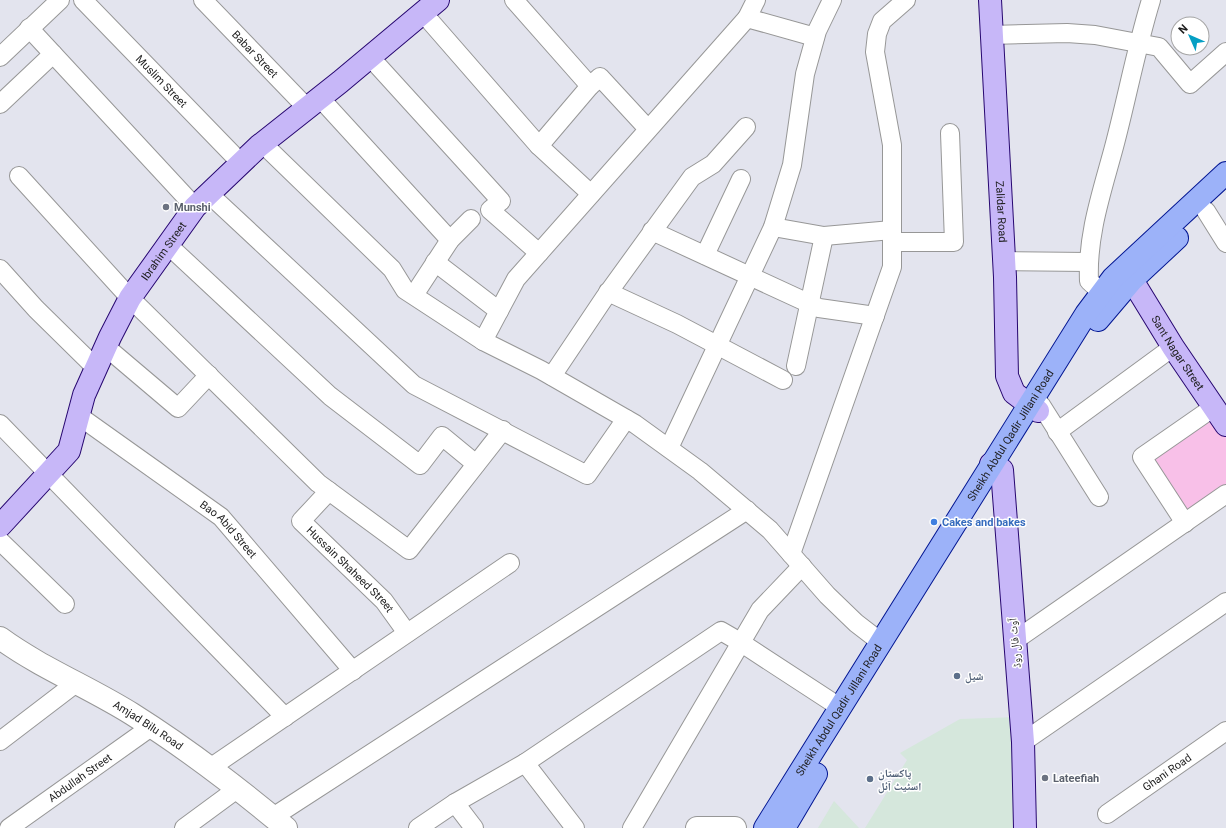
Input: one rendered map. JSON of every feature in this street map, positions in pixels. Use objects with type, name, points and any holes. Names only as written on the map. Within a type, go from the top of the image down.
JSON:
[{"type":"main road","name":"Zalidar Road","points":[[990,0],[990,35],[1004,261],[1007,376],[1014,393],[1036,407]]},
{"type":"main road","name":"Ibrahim Street","points":[[0,526],[69,451],[84,395],[130,298],[202,200],[262,143],[314,103],[431,7]]},
{"type":"main road","name":"Sheikh Abdul Qadir Jillani Road","points":[[1036,407],[1101,292],[1123,267],[1226,173]]},
{"type":"main road","name":"Sheikh Abdul Qadir Jillani Road","points":[[765,828],[996,467],[1036,407],[1098,320],[1132,280],[1226,193]]},
{"type":"main road","name":"Sant Nagar Street","points":[[1132,280],[1173,347],[1220,416]]},
{"type":"main road","name":"Sheikh Abdul Qadir Jillani Road","points":[[784,828],[996,467]]},
{"type":"main road","name":"آوٹ فال روڈ","points":[[996,467],[1023,742],[1025,828]]},
{"type":"street","points":[[0,57],[60,0]]},
{"type":"street","name":"Muslim Street","points":[[82,0],[241,163]]},
{"type":"street","name":"Babar Street","points":[[204,0],[314,103],[450,240]]},
{"type":"street","points":[[514,0],[590,86]]},
{"type":"street","points":[[483,341],[516,279],[747,18],[756,0]]},
{"type":"street","points":[[669,448],[774,227],[792,165],[805,74],[816,37],[832,0]]},
{"type":"street","points":[[632,828],[740,642],[760,610],[797,560],[892,267],[892,145],[878,79],[875,52],[876,34],[882,21],[906,0]]},
{"type":"street","points":[[1101,292],[1089,281],[1088,262],[1097,206],[1114,147],[1138,44],[1151,0]]},
{"type":"street","points":[[431,7],[539,146],[591,194]]},
{"type":"street","points":[[747,18],[816,37]]},
{"type":"street","points":[[29,28],[53,54],[202,200],[414,385],[587,475],[626,419]]},
{"type":"street","points":[[990,35],[1067,33],[1095,35],[1158,47],[1190,84],[1226,52]]},
{"type":"street","points":[[0,104],[53,54]]},
{"type":"street","points":[[370,57],[501,200],[490,210],[539,253]]},
{"type":"street","points":[[539,146],[590,86],[600,77],[648,129]]},
{"type":"street","points":[[552,376],[608,292],[692,177],[713,164],[746,127]]},
{"type":"street","points":[[774,227],[824,236],[892,236],[954,242],[950,133]]},
{"type":"street","points":[[262,143],[392,269],[405,290],[483,341],[552,376],[626,419],[669,448],[700,471],[770,530],[856,623],[882,643]]},
{"type":"street","points":[[20,176],[130,298],[318,483],[409,550],[503,430]]},
{"type":"street","points":[[705,255],[741,179]]},
{"type":"street","points":[[1206,211],[1226,243]]},
{"type":"street","points":[[414,295],[450,240],[471,219]]},
{"type":"street","points":[[652,231],[819,308],[875,316]]},
{"type":"street","points":[[796,366],[824,236]]},
{"type":"street","points":[[168,245],[330,396],[420,465],[442,436],[476,464]]},
{"type":"street","points":[[1004,261],[1088,262]]},
{"type":"street","points":[[435,262],[499,311]]},
{"type":"street","points":[[0,269],[36,309],[96,368]]},
{"type":"street","points":[[608,292],[717,345],[783,380]]},
{"type":"street","points":[[106,346],[178,408],[209,375]]},
{"type":"street","points":[[1057,432],[1173,347]]},
{"type":"street","points":[[1036,407],[1057,432],[1100,497]]},
{"type":"street","name":"Bao Abid Street","points":[[79,416],[221,517],[353,671]]},
{"type":"street","points":[[1185,523],[1142,457],[1220,416]]},
{"type":"street","points":[[0,424],[285,717]]},
{"type":"street","name":"Hussain Shaheed Street","points":[[329,491],[301,521],[384,601],[407,633]]},
{"type":"street","points":[[1014,642],[1226,494]]},
{"type":"street","points":[[279,822],[747,510]]},
{"type":"street","points":[[0,541],[65,604]]},
{"type":"street","points":[[210,768],[510,563]]},
{"type":"street","points":[[1023,742],[1226,602]]},
{"type":"street","points":[[418,828],[455,803],[525,763],[721,631],[841,708]]},
{"type":"street","name":"Amjad Bilu Road","points":[[0,638],[151,727],[210,768],[279,822]]},
{"type":"street","points":[[0,741],[76,683]]},
{"type":"street","name":"Abdullah Street","points":[[13,827],[151,727]]},
{"type":"street","name":"Ghani Road","points":[[1107,814],[1226,731]]},
{"type":"street","points":[[525,763],[575,828]]},
{"type":"street","points":[[184,828],[237,789]]},
{"type":"street","points":[[455,803],[474,828]]},
{"type":"street","points":[[697,828],[735,828]]},
{"type":"shaded area","points":[[1214,407],[1226,425],[1226,494],[1185,523],[1142,457]]},
{"type":"shaded area","points":[[1021,717],[1024,828],[865,828],[907,760],[900,753],[960,719]]},
{"type":"shaded area","points":[[834,801],[859,828],[818,828]]},
{"type":"place","name":"Munshi","points":[[166,207]]},
{"type":"place","name":"Cakes and bakes","points":[[934,522]]},
{"type":"place","name":"شیل","points":[[957,676]]},
{"type":"place","name":"Lateefiah","points":[[1045,778]]},
{"type":"place","name":"پاکستان اسٹیٹ آئل","points":[[870,779]]}]
